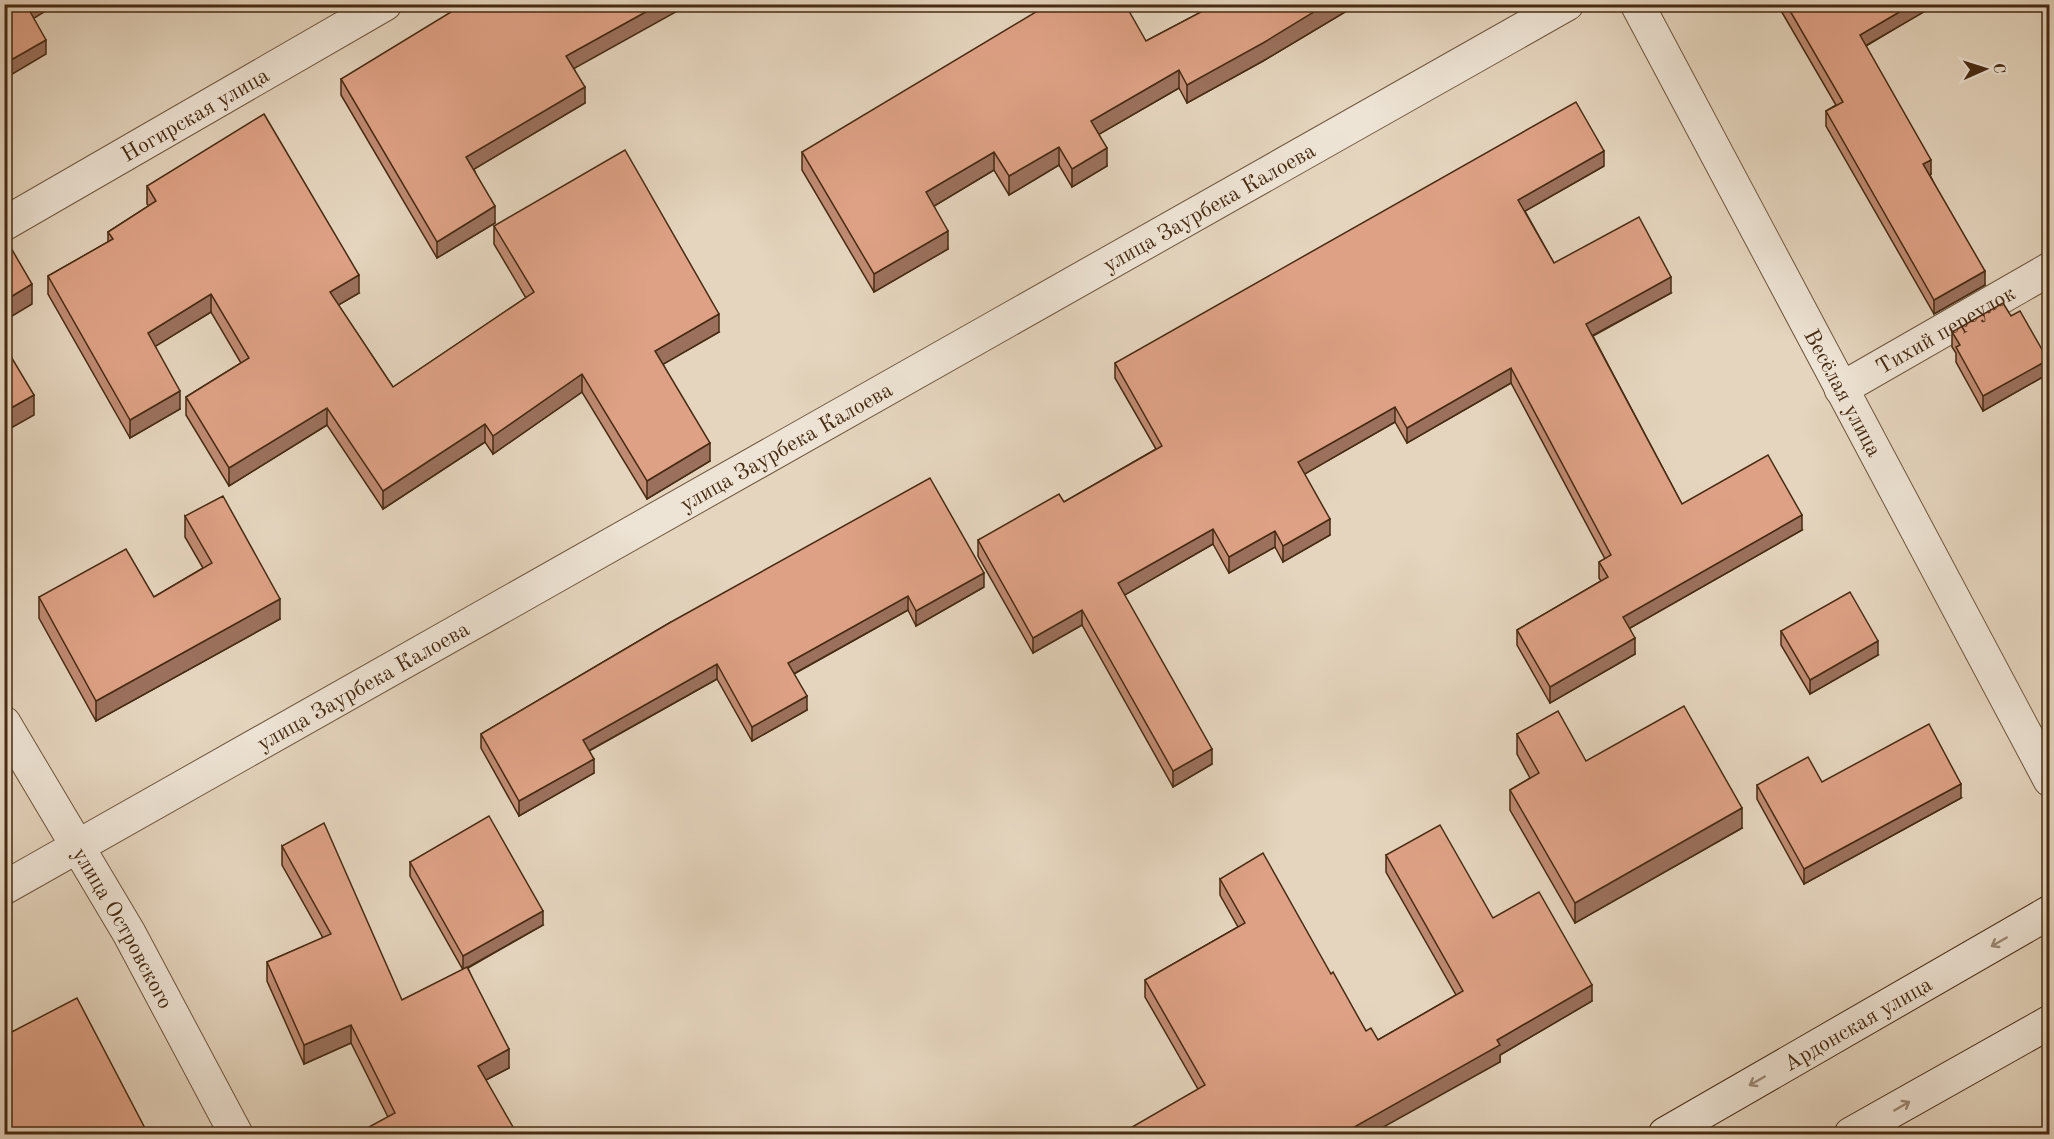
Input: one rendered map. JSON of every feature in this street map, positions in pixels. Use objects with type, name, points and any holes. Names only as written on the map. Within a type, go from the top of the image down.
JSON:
[{"type":"street","name":"Ногирская улица","points":[[4,224],[385,4]]},
{"type":"street","name":"улица Заурбека Калоева","points":[[4,888],[1567,4]]},
{"type":"street","name":"Весёлая улица","points":[[1637,4],[2049,780]]},
{"type":"street","name":"Тихий переулок","points":[[1841,389],[2049,269]]},
{"type":"street","name":"улица Островского","points":[[4,723],[129,933],[236,1134]]},
{"type":"street","name":"Ардонская улица","points":[[1665,1134],[2049,912]]},
{"type":"street","points":[[1851,1134],[2049,1022]]},
{"type":"building","points":[[4,4],[33,4],[28,8],[46,40],[4,64]]},
{"type":"building","points":[[464,4],[660,4],[566,56],[585,87],[466,157],[495,206],[437,242],[341,79]]},
{"type":"building","points":[[1049,4],[1125,4],[1146,41],[1216,4],[1327,4],[1187,85],[1179,70],[1091,121],[1107,148],[1072,169],[1059,147],[1009,176],[994,152],[926,192],[948,231],[874,274],[802,152]]},
{"type":"building","points":[[1786,4],[1913,4],[1860,35],[1931,160],[1923,164],[1985,271],[1934,300],[1826,111],[1843,102]]},
{"type":"building","points":[[1576,102],[1604,151],[1518,200],[1554,263],[1639,217],[1671,277],[1586,324],[1682,504],[1768,455],[1802,515],[1623,617],[1635,638],[1550,687],[1517,630],[1608,577],[1599,562],[1611,555],[1511,368],[1407,428],[1395,407],[1298,462],[1330,519],[1283,546],[1275,531],[1229,557],[1213,529],[1118,583],[1212,749],[1173,771],[1082,610],[1033,638],[978,540],[1059,494],[1064,502],[1162,446],[1115,363]]},
{"type":"building","points":[[264,114],[359,275],[330,292],[393,387],[534,292],[494,226],[625,150],[719,314],[655,351],[710,443],[647,481],[582,374],[493,436],[485,424],[383,491],[327,408],[229,468],[186,397],[249,358],[211,294],[148,333],[180,391],[130,420],[48,276],[113,239],[108,232],[156,201],[147,186]]},
{"type":"building","points":[[4,236],[32,284],[4,301]]},
{"type":"building","points":[[2003,303],[2011,316],[2020,311],[2048,360],[1983,396],[1956,347],[1960,345],[1952,332]]},
{"type":"building","points":[[4,345],[34,395],[4,412]]},
{"type":"building","points":[[930,478],[984,573],[916,611],[908,596],[788,663],[807,696],[752,727],[717,664],[583,740],[594,759],[519,801],[481,734],[671,622]]},
{"type":"building","points":[[223,496],[280,599],[96,701],[39,597],[126,549],[154,597],[212,563],[185,516]]},
{"type":"building","points":[[1850,592],[1878,641],[1810,680],[1781,631]]},
{"type":"building","points":[[1684,706],[1742,808],[1575,903],[1510,790],[1539,773],[1517,734],[1558,711],[1586,761]]},
{"type":"building","points":[[1929,724],[1961,784],[1804,869],[1757,785],[1808,757],[1822,782]]},
{"type":"building","points":[[489,816],[543,911],[463,956],[410,862]]},
{"type":"building","points":[[324,823],[402,1000],[467,967],[509,1049],[478,1066],[517,1134],[356,1134],[395,1113],[351,1025],[304,1045],[267,962],[331,934],[282,846]]},
{"type":"building","points":[[1440,825],[1493,918],[1539,892],[1592,985],[1497,1040],[1500,1045],[1342,1134],[1120,1134],[1205,1085],[1145,980],[1245,923],[1220,879],[1263,853],[1366,1031],[1371,1028],[1378,1040],[1463,991],[1386,855]]},
{"type":"building","points":[[77,998],[148,1134],[4,1134],[4,1036]]}]
